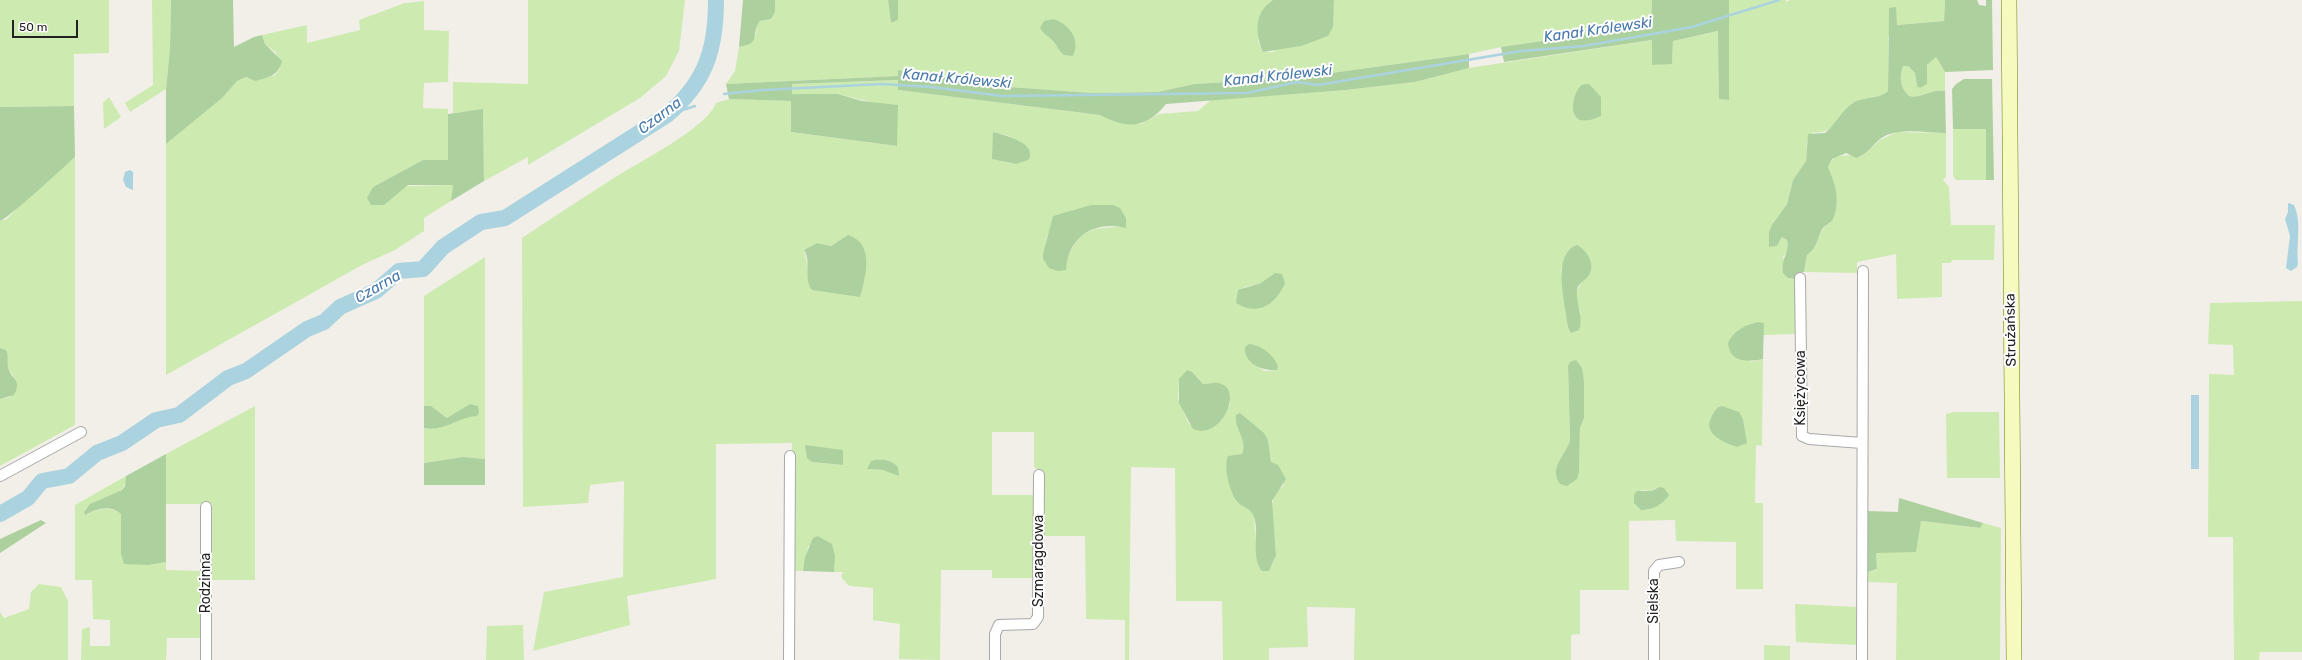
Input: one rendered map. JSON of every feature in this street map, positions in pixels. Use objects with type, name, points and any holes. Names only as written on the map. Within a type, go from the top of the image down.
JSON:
[{"type":"main road","name":"Strużańska","points":[[2009,0],[2014,660]]},
{"type":"street","points":[[1862,660],[1863,271]]},
{"type":"street","name":"Księżycowa","points":[[1800,278],[1802,436],[1809,439],[1862,443]]},
{"type":"street","points":[[0,476],[81,432]]},
{"type":"street","points":[[789,660],[790,456]]},
{"type":"street","name":"Szmaragdowa","points":[[995,660],[995,634],[998,625],[1033,624],[1038,617],[1039,475]]},
{"type":"street","name":"Rodzinna","points":[[206,507],[206,660]]},
{"type":"street","name":"Sielska","points":[[1654,660],[1654,571],[1659,565],[1679,562]]},
{"type":"green space","points":[[0,0],[109,0],[109,53],[74,54],[74,106],[0,107]]},
{"type":"green space","points":[[152,0],[171,0],[170,48],[166,89],[130,112],[125,103],[153,85]]},
{"type":"green space","points":[[171,0],[233,0],[234,47],[254,37],[262,35],[265,44],[282,61],[281,66],[276,73],[268,77],[255,81],[246,77],[237,81],[222,98],[166,144],[166,89],[170,48]]},
{"type":"green space","points":[[528,0],[685,0],[679,51],[666,76],[640,98],[528,165],[528,157],[484,181],[483,110],[453,113],[453,82],[528,84]]},
{"type":"green space","points":[[743,0],[775,0],[775,12],[771,19],[760,21],[751,44],[739,47]]},
{"type":"green space","points":[[775,0],[888,0],[891,23],[898,20],[898,0],[1273,0],[1268,3],[1258,41],[1263,52],[1273,52],[1334,7],[1334,0],[1652,0],[1651,25],[1501,47],[1469,54],[1295,78],[1194,84],[1158,92],[1092,93],[996,86],[899,70],[899,76],[726,84],[735,71],[739,47],[746,46],[756,34],[757,25],[760,21],[771,19],[775,12]]},
{"type":"green space","points":[[888,0],[898,0],[898,20],[891,23]]},
{"type":"green space","points":[[1273,0],[1334,0],[1333,27],[1328,36],[1301,46],[1263,52],[1260,45],[1258,30],[1259,17],[1262,11]]},
{"type":"green space","points":[[1652,0],[1729,0],[1729,100],[1719,99],[1718,31],[1673,41],[1672,64],[1652,65],[1652,40],[1504,62],[1501,47],[1651,25]]},
{"type":"green space","points":[[1729,0],[1786,0],[1786,2],[1790,0],[1945,0],[1944,21],[1896,25],[1888,36],[1888,91],[1879,96],[1855,102],[1847,109],[1835,124],[1825,131],[1813,132],[1807,141],[1806,161],[1793,180],[1787,204],[1775,221],[1779,243],[1782,237],[1787,240],[1788,250],[1783,257],[1788,278],[1796,279],[1797,334],[1763,335],[1764,323],[1753,323],[1738,330],[1751,362],[1763,359],[1762,446],[1756,445],[1755,503],[1763,503],[1763,589],[1736,589],[1736,542],[1676,541],[1675,520],[1629,521],[1629,590],[1580,590],[1580,634],[1571,635],[1571,660],[1354,660],[1355,608],[1307,607],[1308,647],[1269,648],[1269,660],[1223,660],[1222,601],[1176,601],[1175,468],[1131,467],[1129,660],[1125,660],[1125,620],[1086,619],[1085,536],[1042,536],[1043,473],[1034,467],[1034,432],[992,432],[992,495],[1034,495],[1034,578],[992,578],[992,570],[941,570],[940,660],[899,659],[900,624],[873,620],[873,588],[849,586],[841,577],[843,572],[834,572],[834,555],[830,547],[823,540],[818,536],[808,547],[803,571],[793,571],[792,443],[716,444],[716,579],[627,596],[630,625],[533,651],[544,592],[623,577],[624,481],[590,485],[588,503],[523,507],[522,238],[622,173],[674,142],[701,122],[716,103],[729,99],[791,101],[791,132],[897,146],[875,103],[838,94],[792,94],[792,84],[899,80],[898,90],[1100,115],[1141,124],[1159,114],[1198,111],[1211,100],[1346,90],[1415,82],[1469,68],[1653,40],[1652,65],[1672,63],[1673,41],[1719,31],[1719,98],[1729,100]],"holes":[[[993,132],[1009,136],[1016,141],[1016,164],[1001,161]],[[1091,205],[1101,206],[1120,227],[1100,228],[1086,233],[1075,244],[1066,262],[1046,240],[1052,225]],[[842,239],[866,264],[864,284],[809,286],[808,267],[804,250],[817,243],[831,246]],[[1568,252],[1588,276],[1580,284],[1577,293],[1581,313],[1568,329],[1561,270]],[[1261,283],[1236,303],[1245,287]],[[1255,345],[1262,350],[1276,370],[1265,371],[1258,367]],[[1568,367],[1584,398],[1584,418],[1580,428],[1579,471],[1562,456],[1568,450],[1570,440]],[[1197,377],[1203,384],[1219,383],[1228,390],[1230,404],[1221,421],[1189,424],[1178,399],[1179,379]],[[1722,406],[1743,419],[1745,433],[1731,445],[1717,436],[1710,419],[1718,407]],[[1251,423],[1264,434],[1268,440],[1271,462],[1284,485],[1277,492],[1273,501],[1272,518],[1276,547],[1275,558],[1269,571],[1256,539],[1254,516],[1249,508],[1241,505],[1232,491],[1230,481],[1237,455],[1242,454],[1243,450],[1243,440],[1237,427]],[[843,450],[843,465],[812,462]],[[888,460],[898,468],[883,470],[870,469]],[[1656,488],[1655,506],[1648,510],[1641,490],[1651,491]]]},
{"type":"green space","points":[[1945,0],[1977,0],[1979,5],[1986,6],[1986,0],[1992,0],[1993,70],[1945,72],[1936,57],[1927,65],[1927,84],[1920,88],[1917,86],[1915,73],[1908,66],[1903,66],[1901,82],[1909,96],[1914,97],[1940,90],[1945,91],[1946,133],[1914,131],[1897,132],[1883,137],[1867,152],[1856,158],[1846,153],[1832,159],[1828,167],[1835,186],[1837,199],[1837,206],[1833,219],[1822,229],[1815,247],[1807,255],[1804,272],[1797,273],[1796,279],[1788,278],[1783,273],[1783,263],[1788,244],[1787,240],[1782,237],[1777,246],[1769,247],[1769,232],[1772,225],[1787,204],[1793,180],[1806,161],[1808,134],[1825,133],[1853,103],[1862,99],[1880,96],[1888,91],[1889,8],[1896,7],[1897,25],[1944,21]]},
{"type":"green space","points":[[424,1],[424,30],[449,31],[448,82],[424,83],[423,108],[448,109],[448,160],[423,160],[373,187],[453,185],[451,201],[424,218],[424,231],[395,250],[362,265],[166,375],[166,144],[221,98],[237,81],[246,77],[255,81],[275,75],[280,68],[276,53],[265,44],[262,35],[307,25],[307,43],[360,30],[359,20],[405,3]]},
{"type":"green space","points":[[1053,19],[1064,24],[1072,33],[1076,44],[1073,56],[1064,55],[1040,28],[1044,21]]},
{"type":"green space","points":[[1469,54],[1469,68],[1415,82],[1346,90],[1166,104],[1151,118],[1136,124],[1119,123],[1100,115],[898,90],[898,80],[792,84],[792,94],[838,94],[862,101],[898,105],[897,146],[791,132],[791,101],[729,99],[726,84],[898,76],[898,70],[996,86],[1092,93],[1158,92],[1194,84],[1295,78]]},
{"type":"green space","points":[[1936,57],[1945,72],[1945,91],[1940,90],[1914,97],[1909,96],[1901,82],[1903,66],[1908,66],[1915,73],[1917,86],[1930,61]]},
{"type":"green space","points":[[1964,79],[1992,79],[1994,180],[1986,180],[1986,129],[1953,129],[1952,89],[1956,84]]},
{"type":"green space","points":[[1589,84],[1601,97],[1601,116],[1588,120],[1580,120],[1575,116],[1573,109],[1576,94],[1579,88],[1583,85]]},
{"type":"green space","points":[[109,97],[121,117],[104,129],[103,103]]},
{"type":"green space","points":[[74,106],[75,157],[24,203],[0,221],[0,107]]},
{"type":"green space","points":[[483,109],[484,181],[451,201],[453,185],[408,185],[384,205],[371,205],[367,198],[373,187],[423,160],[448,160],[448,114]]},
{"type":"green space","points":[[1953,129],[1986,129],[1986,180],[1956,180],[1953,176]]},
{"type":"green space","points":[[993,132],[1022,142],[1030,152],[1030,157],[1028,160],[1016,164],[992,159]]},
{"type":"green space","points":[[1897,132],[1946,133],[1946,177],[1943,180],[1949,187],[1951,225],[1995,225],[1994,260],[1953,260],[1950,263],[1942,263],[1942,297],[1897,299],[1896,254],[1857,262],[1857,273],[1804,272],[1807,255],[1815,247],[1822,230],[1829,223],[1836,210],[1837,203],[1835,188],[1828,167],[1830,162],[1837,157],[1846,155],[1861,157],[1880,140]]},
{"type":"green space","points":[[75,157],[75,425],[0,466],[0,399],[10,397],[14,378],[8,367],[6,350],[0,348],[0,221],[7,219],[26,199]]},
{"type":"green space","points":[[1091,205],[1113,205],[1120,208],[1126,218],[1126,228],[1104,226],[1085,233],[1072,248],[1068,258],[1066,270],[1058,271],[1049,268],[1043,259],[1043,254],[1053,216]]},
{"type":"green space","points":[[848,235],[857,239],[862,245],[865,253],[866,271],[860,297],[812,290],[808,281],[807,260],[804,250],[817,243],[831,246]]},
{"type":"green space","points":[[1577,245],[1584,250],[1589,257],[1591,269],[1589,276],[1581,283],[1577,290],[1581,320],[1579,330],[1571,333],[1567,321],[1562,274],[1565,256],[1570,249]]},
{"type":"green space","points":[[485,257],[485,459],[463,457],[424,463],[424,428],[430,429],[441,427],[467,416],[457,413],[447,418],[431,406],[424,406],[424,296]]},
{"type":"green space","points":[[1275,273],[1282,274],[1285,283],[1277,297],[1271,302],[1265,306],[1252,309],[1236,303],[1238,290],[1261,283]]},
{"type":"green space","points":[[2302,301],[2302,652],[2260,652],[2259,660],[2234,660],[2233,537],[2208,537],[2209,374],[2234,375],[2233,345],[2208,344],[2210,303]]},
{"type":"green space","points":[[1759,322],[1764,323],[1763,359],[1745,361],[1736,358],[1729,350],[1728,343],[1730,339],[1740,329],[1749,324]]},
{"type":"green space","points":[[1249,344],[1258,346],[1270,354],[1278,366],[1277,370],[1260,368],[1251,362],[1245,353],[1245,347]]},
{"type":"green space","points":[[0,348],[6,350],[9,371],[17,382],[17,386],[14,395],[0,399]]},
{"type":"green space","points":[[1576,360],[1582,368],[1584,381],[1584,418],[1580,428],[1579,471],[1577,479],[1567,486],[1560,484],[1556,472],[1559,462],[1570,440],[1568,366],[1570,362]]},
{"type":"green space","points":[[1187,370],[1192,372],[1203,384],[1218,383],[1226,387],[1230,394],[1230,402],[1221,421],[1204,431],[1193,429],[1179,403],[1179,379]]},
{"type":"green space","points":[[470,404],[478,406],[479,413],[477,416],[438,428],[424,428],[424,406],[431,406],[447,418]]},
{"type":"green space","points":[[255,406],[255,580],[211,580],[212,504],[166,504],[166,454]]},
{"type":"green space","points":[[1722,406],[1739,412],[1743,419],[1747,443],[1737,447],[1716,437],[1712,432],[1710,421],[1712,415],[1718,407]]},
{"type":"green space","points":[[1954,412],[1999,412],[2000,478],[1947,478],[1946,414]]},
{"type":"green space","points":[[1240,413],[1264,433],[1268,440],[1271,462],[1278,465],[1286,479],[1272,501],[1276,555],[1269,571],[1262,571],[1258,565],[1256,552],[1256,524],[1253,514],[1251,511],[1238,503],[1228,479],[1226,466],[1228,456],[1242,454],[1243,449],[1242,439],[1236,420],[1236,415]]},
{"type":"green space","points":[[805,445],[843,450],[843,465],[812,462],[807,458]]},
{"type":"green space","points":[[166,454],[166,562],[149,565],[124,564],[121,554],[121,514],[108,508],[98,509],[85,515],[84,512],[90,504],[122,490],[125,486],[126,476]]},
{"type":"green space","points":[[463,457],[485,459],[485,485],[424,485],[424,463]]},
{"type":"green space","points":[[885,460],[893,463],[898,467],[899,476],[883,470],[867,469],[871,461]]},
{"type":"green space","points":[[126,476],[125,484],[121,490],[116,494],[95,502],[84,512],[86,515],[94,511],[108,509],[117,511],[121,514],[122,520],[149,565],[166,562],[166,570],[203,571],[203,638],[167,638],[166,660],[81,660],[82,629],[90,627],[90,646],[110,646],[110,620],[93,619],[92,580],[75,580],[75,505]]},
{"type":"green space","points":[[1660,487],[1664,488],[1669,495],[1657,506],[1650,509],[1641,510],[1634,503],[1634,495],[1637,491],[1651,491]]},
{"type":"green space","points":[[1899,498],[1983,523],[1980,528],[1921,521],[1916,552],[1876,553],[1877,569],[1868,572],[1867,511],[1898,512]]},
{"type":"green space","points":[[41,520],[46,523],[0,553],[0,539]]},
{"type":"green space","points":[[1921,521],[1979,528],[1983,523],[2001,528],[2000,660],[1896,660],[1897,583],[1868,582],[1868,572],[1877,570],[1876,553]]},
{"type":"green space","points":[[818,536],[832,544],[835,556],[834,572],[803,571],[805,557],[813,538]]},
{"type":"green space","points":[[39,584],[61,587],[68,601],[68,660],[0,660],[0,612],[4,618],[29,609],[31,592]]},
{"type":"green space","points":[[1795,604],[1857,607],[1857,645],[1796,642]]},
{"type":"green space","points":[[523,625],[524,660],[486,660],[487,626]]},
{"type":"green space","points":[[1764,645],[1790,646],[1790,660],[1764,660]]},
{"type":"water","points":[[130,170],[133,172],[133,190],[126,187],[123,180],[125,172]]},
{"type":"water","points":[[2288,203],[2294,205],[2298,219],[2298,263],[2297,267],[2291,271],[2286,268],[2290,236],[2285,219],[2288,212]]},
{"type":"water","points":[[2191,395],[2199,395],[2199,469],[2191,469]]},
{"type":"waterway","name":"Czarna","points":[[0,514],[28,498],[42,481],[69,476],[97,453],[122,443],[156,420],[179,415],[228,378],[246,371],[307,329],[324,322],[340,307],[376,291],[399,271],[423,269],[443,247],[481,222],[505,218],[667,115],[691,90],[700,77],[706,64],[714,34],[716,0]]},
{"type":"waterway","name":"Kanał Królewski","points":[[724,94],[762,90],[882,84],[931,87],[1002,96],[1247,93],[1297,82],[1318,85],[1521,51],[1584,46],[1692,27],[1779,0]]},
{"type":"waterway","name":"Kanał Królewski","points":[[667,115],[695,106]]}]
